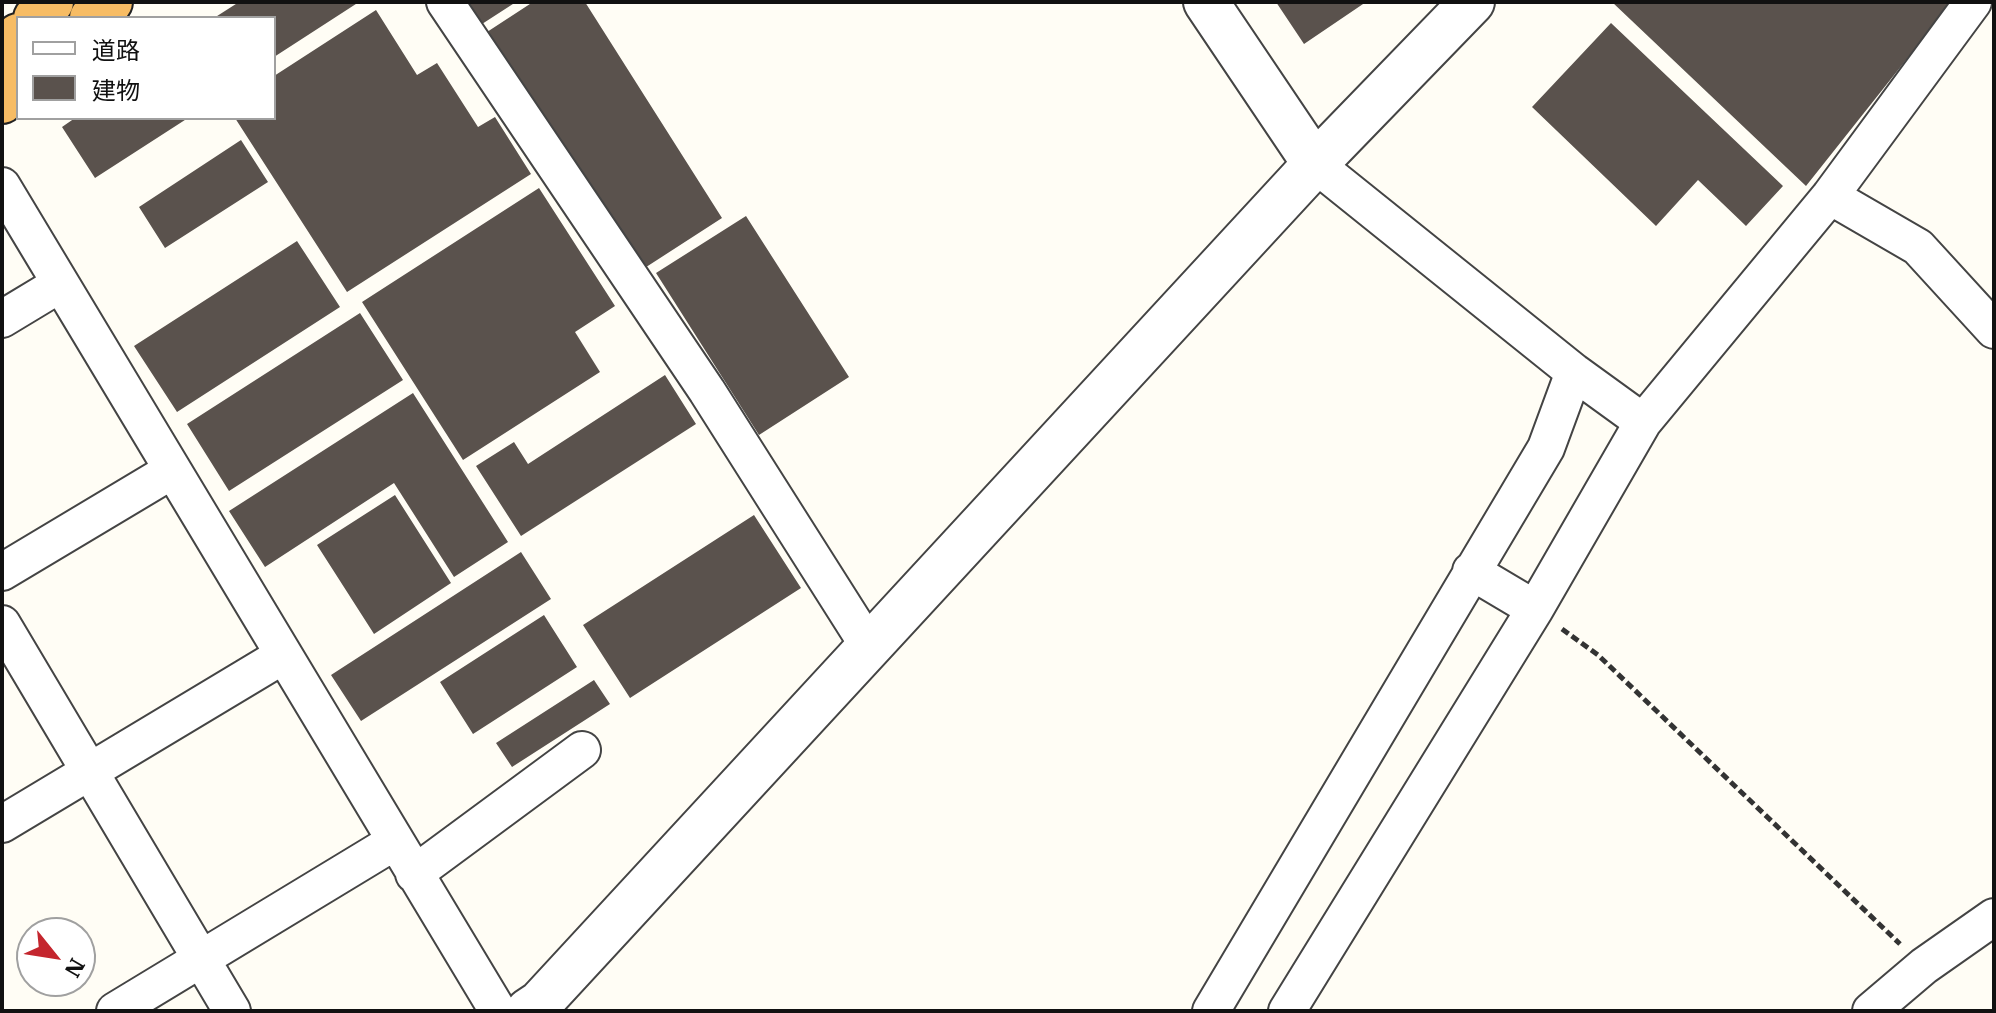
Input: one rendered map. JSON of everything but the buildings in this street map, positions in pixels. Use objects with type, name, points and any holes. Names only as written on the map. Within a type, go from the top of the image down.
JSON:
[{"type":"highway","points":[[94,16],[110,2]]},
{"type":"highway","points":[[2,53],[16,38]]},
{"type":"street","points":[[445,2],[707,391],[868,645]]},
{"type":"street","points":[[1206,2],[1315,164],[1574,372],[1643,422]]},
{"type":"street","points":[[541,1008],[868,645],[1315,164],[1472,2]]},
{"type":"street","points":[[1287,1011],[1535,609],[1643,422],[1830,196],[1973,2]]},
{"type":"street","points":[[2,186],[498,1011]]},
{"type":"street","points":[[1830,196],[1918,247],[1994,330]]},
{"type":"street","points":[[2,319],[60,284]]},
{"type":"street","points":[[1211,1011],[1546,448],[1574,372]]},
{"type":"street","points":[[2,572],[171,471]]},
{"type":"street","points":[[1471,571],[1535,609]]},
{"type":"street","points":[[2,624],[232,1011]]},
{"type":"street","points":[[2,824],[282,656]]},
{"type":"street","points":[[414,874],[582,750]]},
{"type":"street","points":[[115,1011],[394,842]]},
{"type":"street","points":[[1871,1011],[1924,966],[1994,917]]},
{"type":"path","points":[[1535,609],[1598,655],[1924,966]]}]
